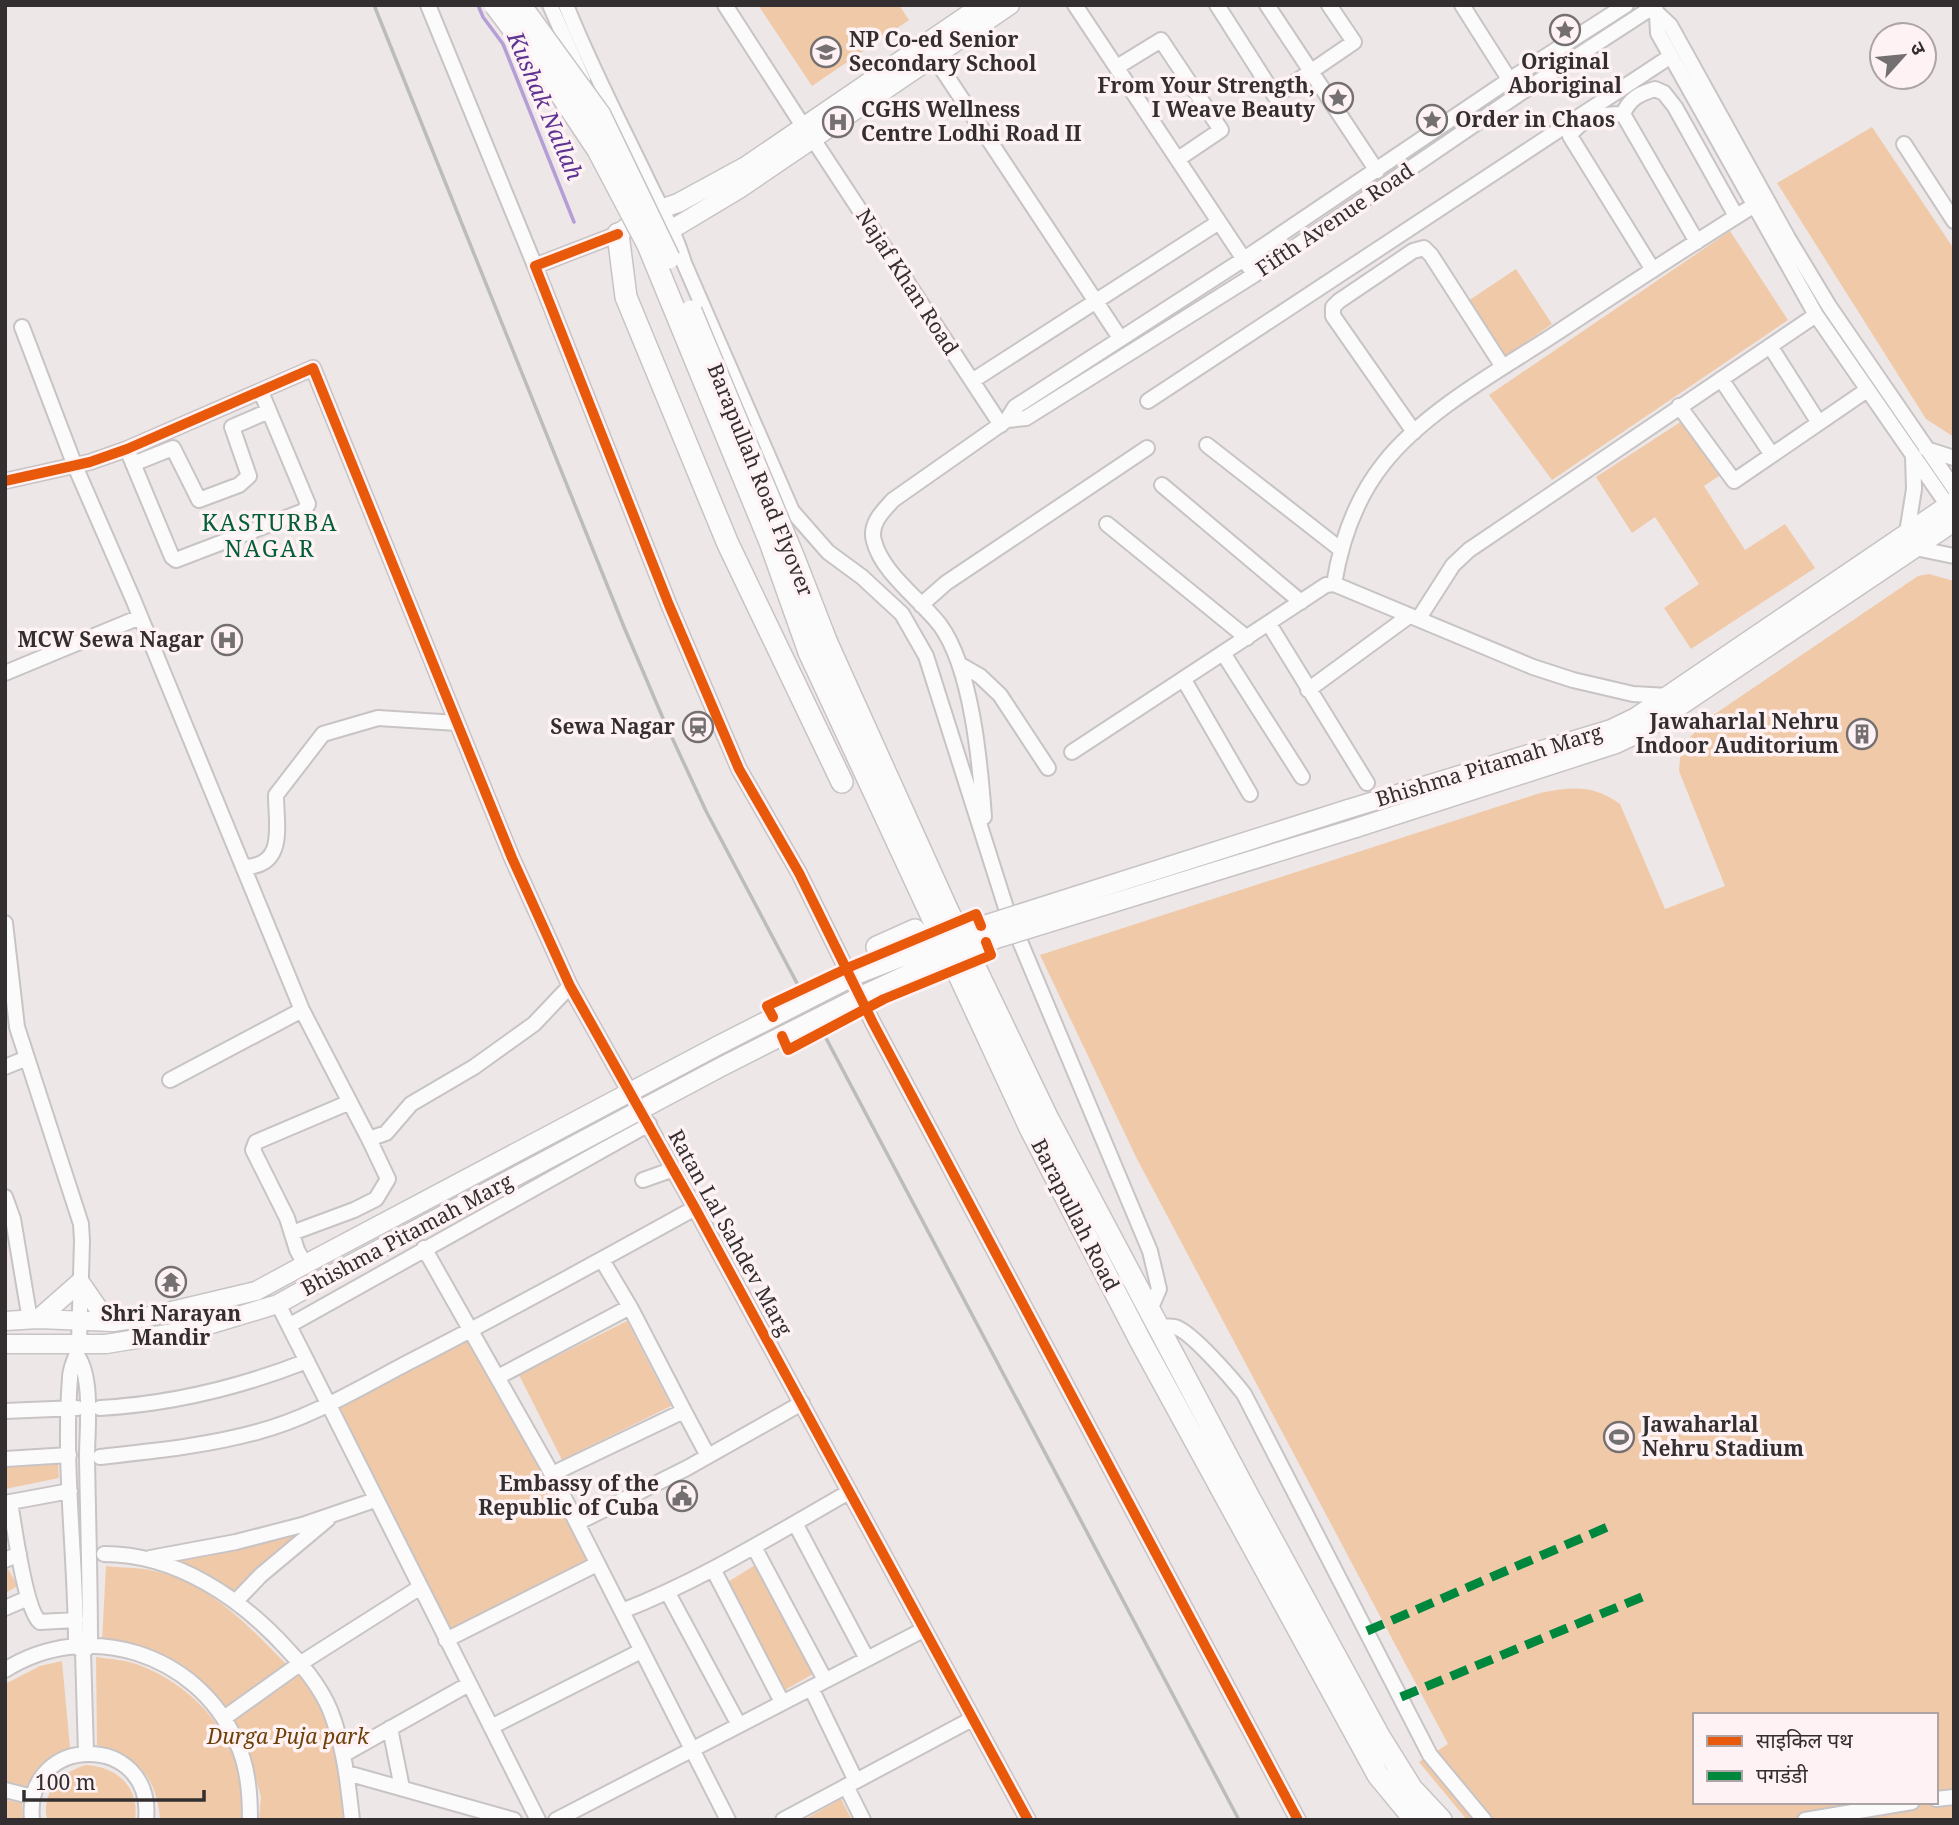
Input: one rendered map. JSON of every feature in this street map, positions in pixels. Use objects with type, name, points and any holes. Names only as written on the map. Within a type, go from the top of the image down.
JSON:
[{"type":"highway","name":"Barapullah Road Flyover","points":[[495,5],[548,75],[598,150],[648,245],[770,542],[818,647],[976,970]]},
{"type":"highway","name":"Barapullah Road Flyover","points":[[520,5],[600,115],[654,224],[793,558],[831,699],[853,747]]},
{"type":"highway","points":[[618,234],[626,297],[728,544],[842,782]]},
{"type":"highway","points":[[807,709],[831,699]]},
{"type":"highway","points":[[830,757],[853,747]]},
{"type":"highway","name":"Barapullah Road","points":[[853,747],[1031,1130],[1141,1342],[1329,1665]]},
{"type":"highway","points":[[877,947],[915,930]]},
{"type":"highway","name":"Barapullah Road","points":[[976,970],[1048,1119],[1154,1318],[1329,1665]]},
{"type":"highway","points":[[1329,1665],[1378,1775],[1415,1820]]},
{"type":"highway","points":[[1329,1665],[1412,1789],[1441,1820]]},
{"type":"main road","points":[[618,234],[649,239],[673,228],[739,188],[808,133],[982,5]]},
{"type":"main road","points":[[618,234],[643,215],[678,203],[808,133],[934,57],[1010,5]]},
{"type":"main road","name":"Bhishma Pitamah Marg","points":[[5,1344],[78,1350],[192,1330],[278,1304],[720,1067],[932,963],[1010,934],[1356,828],[1615,744],[1643,731],[1911,540],[1952,502]]},
{"type":"main road","name":"Bhishma Pitamah Marg","points":[[5,1321],[34,1319],[113,1322],[191,1308],[256,1290],[718,1045],[858,974],[981,926],[1348,809],[1611,729],[1636,717],[1911,540],[1954,522]]},
{"type":"main road","points":[[34,1319],[80,1282],[98,1308],[113,1322]]},
{"type":"street","points":[[428,5],[669,605],[739,769],[799,873],[873,1023],[1298,1820]]},
{"type":"street","points":[[550,5],[643,215],[656,236],[684,263]]},
{"type":"street","points":[[566,5],[661,208],[673,228],[684,263],[792,511],[828,552],[883,594],[902,614],[926,656],[1006,908],[1150,1251],[1159,1289],[1154,1318],[1186,1333],[1231,1377],[1244,1395],[1430,1755],[1484,1820]]},
{"type":"street","name":"Najaf Khan Road","points":[[725,5],[972,382],[1004,423]]},
{"type":"street","points":[[1075,5],[1254,275]]},
{"type":"street","points":[[1216,5],[1275,96],[1354,42],[1329,5]]},
{"type":"street","points":[[1267,5],[1377,170]]},
{"type":"street","points":[[1462,5],[1519,94]]},
{"type":"street","name":"Fifth Avenue Road","points":[[986,843],[976,737],[959,664],[939,624],[884,563],[873,538],[875,524],[881,512],[893,500],[1004,423],[1016,407],[1626,5]]},
{"type":"street","points":[[1654,8],[1658,33],[1759,202],[1849,338],[1952,502]]},
{"type":"street","points":[[1654,8],[1670,25],[1816,316],[1867,390],[1919,453],[1954,457]]},
{"type":"street","name":"Fifth Avenue Road","points":[[1004,423],[1026,418],[1254,275],[1519,94],[1654,8]]},
{"type":"street","points":[[1116,67],[1161,40],[1221,130],[1178,159]]},
{"type":"street","points":[[1148,401],[1671,56]]},
{"type":"street","points":[[934,57],[1120,338]]},
{"type":"street","points":[[1623,114],[1629,101],[1642,93],[1655,89],[1664,93],[1675,107],[1736,216]]},
{"type":"street","points":[[1623,114],[1602,114],[1585,122],[1570,136],[1653,270]]},
{"type":"street","points":[[1623,114],[1697,242]]},
{"type":"street","points":[[1904,144],[1951,211]]},
{"type":"street","points":[[1334,584],[1340,549],[1368,487],[1383,464],[1414,432],[1503,367],[1759,202]]},
{"type":"street","points":[[972,382],[1219,222]]},
{"type":"street","points":[[535,266],[618,234]]},
{"type":"street","points":[[1414,432],[1333,316],[1333,307],[1339,301],[1413,251],[1424,248],[1432,256],[1503,367]]},
{"type":"street","points":[[1308,690],[1414,617],[1453,565],[1469,550],[1816,316]]},
{"type":"street","points":[[22,327],[75,466],[302,1010],[388,1180],[376,1199],[292,1233]]},
{"type":"street","points":[[1770,346],[1819,423]]},
{"type":"street","name":"Ratan Lal Sahdev Marg","points":[[261,392],[313,368],[512,858],[570,986],[802,1403],[822,1455],[849,1493],[923,1630],[940,1675],[972,1720],[1028,1820]]},
{"type":"street","points":[[1721,379],[1772,455]]},
{"type":"street","points":[[1679,407],[1734,481],[1867,390]]},
{"type":"street","points":[[5,481],[75,466],[127,449],[261,392],[308,504],[304,511],[176,560],[172,557],[127,449]]},
{"type":"street","points":[[167,431],[200,500],[239,485],[249,476],[224,407]]},
{"type":"street","points":[[232,427],[269,411]]},
{"type":"street","points":[[1207,445],[1340,549]]},
{"type":"street","points":[[133,464],[173,448]]},
{"type":"street","points":[[921,605],[946,583],[1147,448]]},
{"type":"street","points":[[1919,453],[1911,540],[1954,556]]},
{"type":"street","points":[[1162,485],[1301,602]]},
{"type":"street","points":[[1107,524],[1247,638]]},
{"type":"street","points":[[1072,752],[1301,602],[1334,584],[1533,667],[1573,680],[1633,694],[1668,696]]},
{"type":"street","points":[[5,673],[140,617]]},
{"type":"street","points":[[1269,624],[1367,783]]},
{"type":"street","points":[[1223,653],[1302,777]]},
{"type":"street","points":[[959,664],[980,676],[1000,695],[1048,768]]},
{"type":"street","points":[[1184,680],[1250,794]]},
{"type":"street","points":[[243,867],[258,867],[272,855],[278,841],[276,794],[323,734],[378,718],[457,723]]},
{"type":"street","points":[[5,923],[15,1016],[80,1224],[82,1241],[78,1350],[93,1408],[83,1647],[86,1753]]},
{"type":"street","points":[[369,1139],[386,1133],[411,1104],[474,1067],[534,1024],[570,986]]},
{"type":"street","points":[[170,1080],[302,1010]]},
{"type":"street","points":[[5,1066],[27,1058]]},
{"type":"street","points":[[311,1261],[297,1250],[292,1233],[253,1150],[256,1142],[350,1102]]},
{"type":"street","points":[[290,1325],[649,1124]]},
{"type":"street","points":[[643,1180],[674,1169]]},
{"type":"street","points":[[5,1197],[34,1319]]},
{"type":"street","points":[[100,1457],[180,1448],[259,1432],[299,1418],[471,1331],[695,1208]]},
{"type":"street","points":[[424,1248],[551,1474],[728,1820]]},
{"type":"street","points":[[602,1260],[708,1456]]},
{"type":"street","points":[[278,1304],[538,1820]]},
{"type":"street","points":[[498,1377],[629,1307]]},
{"type":"street","points":[[78,1350],[71,1366],[69,1455],[76,1620],[83,1647]]},
{"type":"street","points":[[5,1411],[138,1405],[261,1379],[307,1361]]},
{"type":"street","points":[[577,1523],[708,1456],[802,1403]]},
{"type":"street","points":[[551,1474],[684,1411]]},
{"type":"street","points":[[5,1459],[69,1455]]},
{"type":"street","points":[[70,1491],[8,1502],[12,1557],[37,1621],[76,1620]]},
{"type":"street","points":[[622,1611],[713,1569],[849,1493]]},
{"type":"street","points":[[145,1559],[236,1542],[302,1525],[375,1500]]},
{"type":"street","points":[[236,1601],[261,1575],[335,1513]]},
{"type":"street","points":[[795,1524],[867,1659]]},
{"type":"street","points":[[754,1547],[825,1680]]},
{"type":"street","points":[[104,1554],[145,1559],[197,1578],[236,1601],[301,1663],[329,1708],[347,1773],[352,1820]]},
{"type":"street","points":[[446,1640],[597,1564]]},
{"type":"street","points":[[713,1569],[782,1702]]},
{"type":"street","points":[[224,1718],[301,1663],[419,1588]]},
{"type":"street","points":[[668,1592],[738,1726]]},
{"type":"street","points":[[5,1608],[29,1598]]},
{"type":"street","points":[[556,1820],[923,1630]]},
{"type":"street","points":[[5,1670],[18,1661],[46,1651],[83,1647],[135,1651],[176,1670],[194,1684],[224,1718],[237,1742],[250,1793],[250,1820]]},
{"type":"street","points":[[491,1727],[641,1651]]},
{"type":"street","points":[[343,1755],[469,1684]]},
{"type":"street","points":[[811,1688],[863,1820]]},
{"type":"street","points":[[783,1820],[972,1720]]},
{"type":"street","points":[[390,1728],[402,1788]]},
{"type":"street","points":[[32,1820],[33,1797],[37,1785],[52,1766],[62,1759],[86,1753],[109,1756],[129,1769],[142,1788],[146,1800],[146,1820]]},
{"type":"street","points":[[347,1773],[514,1820]]},
{"type":"street","points":[[5,1790],[33,1797]]},
{"type":"street","points":[[1805,1820],[1900,1804]]},
{"type":"green space","name":"NP Co-ed Senior Secondary School","points":[[758,5],[899,5],[909,20],[812,86]]},
{"type":"green space","points":[[1872,127],[1954,249],[1954,437],[1926,419],[1777,183]]},
{"type":"green space","points":[[1730,231],[1788,320],[1552,480],[1489,395]]},
{"type":"green space","points":[[1516,269],[1552,324],[1505,357],[1468,301]]},
{"type":"green space","points":[[1685,419],[1722,474],[1704,486],[1745,550],[1785,524],[1815,568],[1691,649],[1664,608],[1699,584],[1655,517],[1632,533],[1596,477]]},
{"type":"green space","name":"Jawaharlal Nehru Stadium","points":[[1929,574],[1954,581],[1954,1820],[1467,1820],[1419,1762],[1448,1744],[1137,1159],[1040,955],[1540,793],[1562,789],[1591,790],[1620,804],[1665,909],[1725,886],[1679,771],[1681,747],[1706,720],[1918,576]]},
{"type":"green space","points":[[627,1321],[671,1406],[562,1460],[519,1375]]},
{"type":"green space","points":[[469,1339],[546,1476],[589,1560],[451,1632],[334,1407]]},
{"type":"green space","points":[[58,1464],[59,1478],[5,1489],[5,1466]]},
{"type":"green space","points":[[310,1527],[235,1595],[168,1559]]},
{"type":"green space","points":[[5,1564],[18,1586],[5,1593]]},
{"type":"green space","points":[[755,1565],[813,1674],[785,1690],[728,1582]]},
{"type":"green space","points":[[106,1566],[148,1570],[193,1585],[227,1608],[286,1664],[227,1708],[192,1673],[149,1652],[102,1641]]},
{"type":"green space","points":[[96,1657],[139,1665],[183,1689],[201,1706],[230,1746],[239,1769],[243,1820],[160,1818],[154,1790],[142,1770],[123,1755],[97,1745]]},
{"type":"green space","points":[[62,1661],[70,1748],[45,1763],[26,1787],[5,1782],[5,1684],[40,1666]]},
{"type":"green space","name":"Durga Puja park","points":[[300,1671],[328,1718],[341,1768],[346,1820],[259,1820],[261,1797],[251,1761],[232,1720]]},
{"type":"green space","points":[[86,1765],[107,1770],[124,1781],[134,1798],[135,1820],[47,1820],[47,1800],[55,1784],[69,1772]]},
{"type":"green space","points":[[841,1799],[852,1820],[804,1820]]},
{"type":"green space","points":[[5,1800],[22,1803],[23,1820],[5,1820]]},
{"type":"waterway","name":"Kushak Nallah","points":[[478,5],[483,17],[503,44],[574,222]]},
{"type":"railway","points":[[374,5],[624,627],[706,811],[1239,1820]]},
{"type":"marked path","points":[[1367,1631],[1612,1525]]},
{"type":"marked path","points":[[1401,1697],[1642,1597]]},
{"type":"cycle path","points":[[618,234],[535,266],[669,605],[739,769],[799,873],[873,1023],[1298,1820]]},
{"type":"cycle path","points":[[5,481],[90,462],[127,449],[313,368],[512,858],[570,986],[695,1208],[1028,1820]]},
{"type":"cycle path","points":[[773,1017],[767,1006],[852,966],[976,914],[981,926]]},
{"type":"cycle path","points":[[782,1036],[788,1050],[884,999],[991,955],[986,942]]},
{"type":"place","name":"Original Aboriginal","points":[[1565,30]]},
{"type":"place","name":"NP Co-ed Senior Secondary School","points":[[826,52]]},
{"type":"place","name":"From Your Strength, I Weave Beauty","points":[[1338,98]]},
{"type":"place","name":"Order in Chaos","points":[[1432,120]]},
{"type":"place","name":"CGHS Wellness Centre Lodhi Road II","points":[[838,122]]},
{"type":"place","name":"MCW Sewa Nagar","points":[[227,640]]},
{"type":"place","name":"Sewa Nagar","points":[[698,727]]},
{"type":"place","name":"Jawaharlal Nehru Indoor Auditorium","points":[[1862,734]]},
{"type":"place","name":"Shri Narayan Mandir","points":[[171,1282]]},
{"type":"place","name":"Jawaharlal Nehru Stadium","points":[[1619,1437]]},
{"type":"place","name":"Embassy of the Republic of Cuba","points":[[682,1496]]},
{"type":"district","name":"KASTURBA NAGAR","points":[[270,536]]}]
